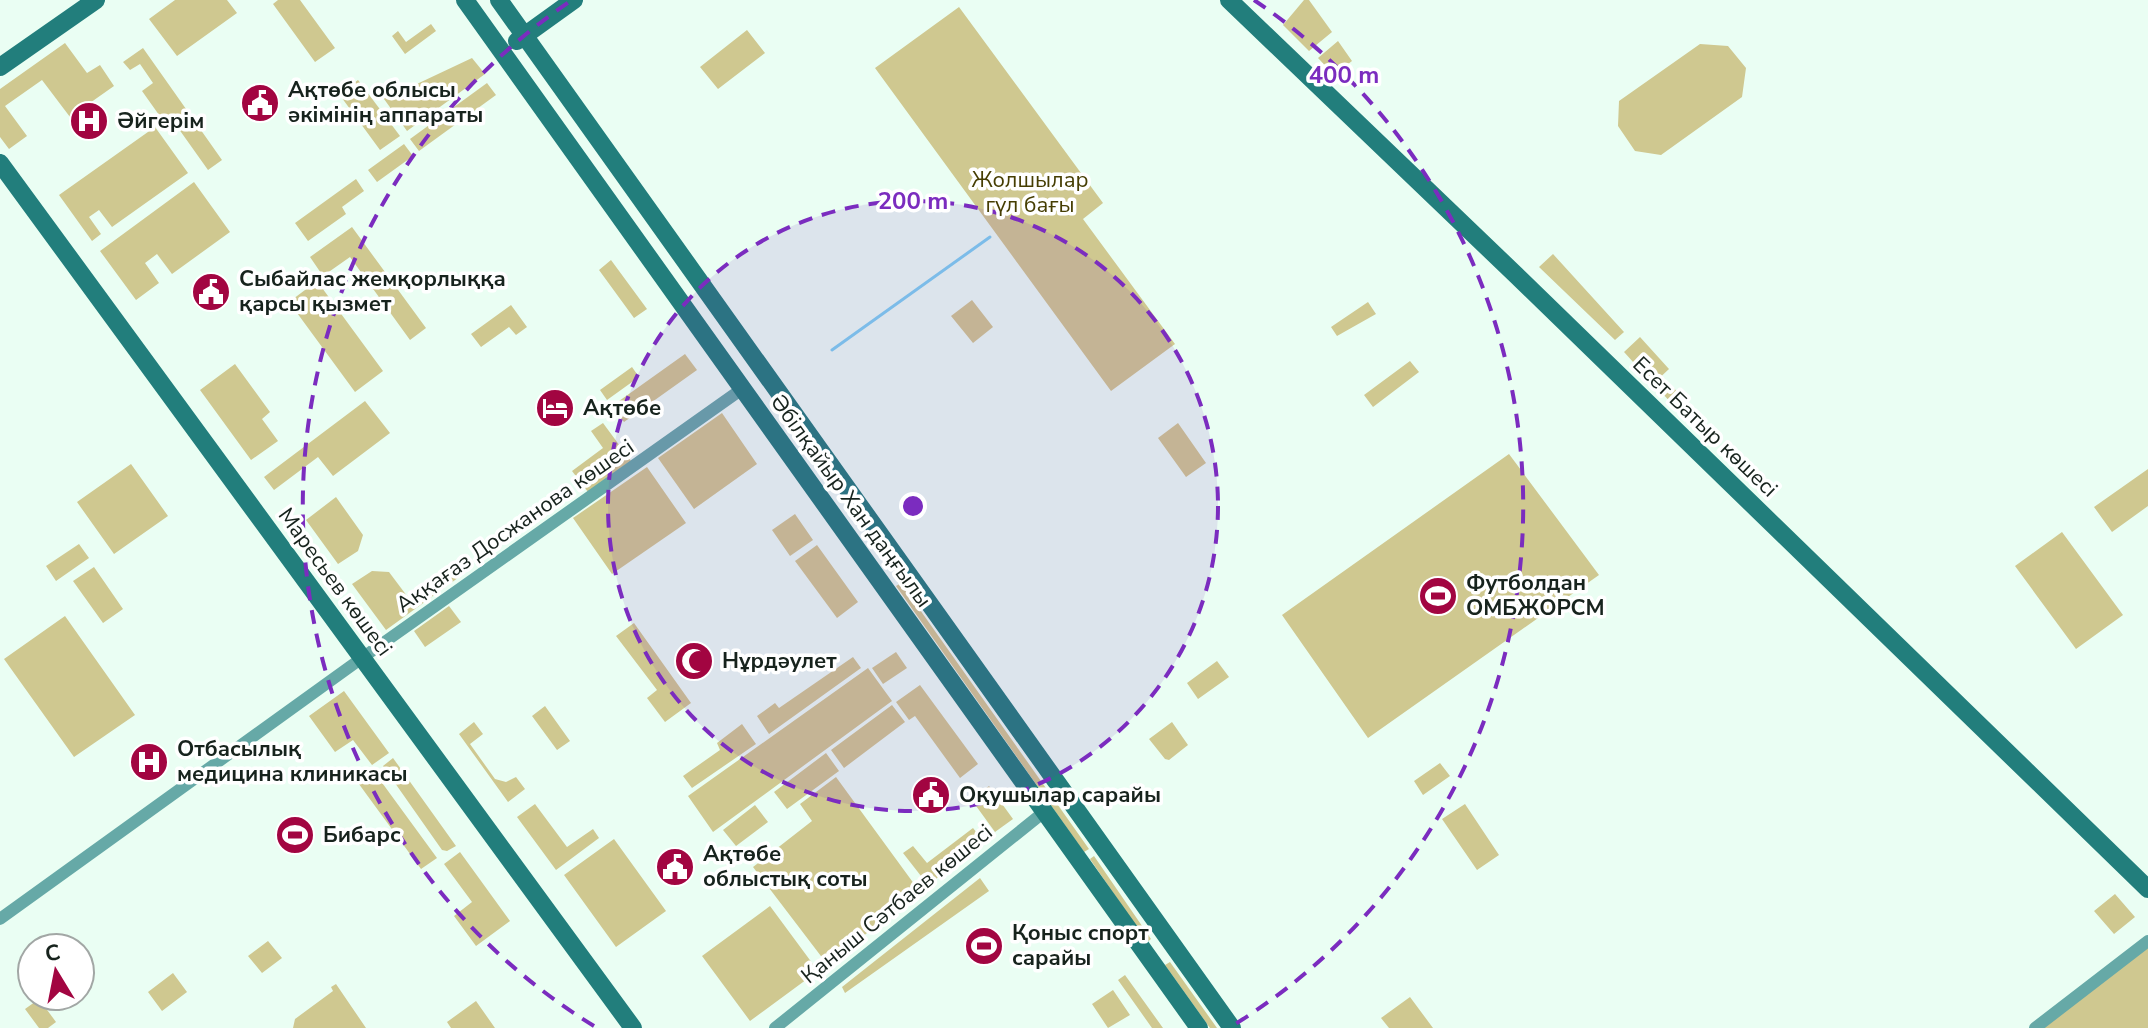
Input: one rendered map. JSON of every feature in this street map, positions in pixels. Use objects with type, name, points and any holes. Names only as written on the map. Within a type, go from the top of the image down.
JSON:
[{"type":"main road","points":[[0,67],[96,0]]},
{"type":"main road","name":"Әбілқайыр Хан даңғылы","points":[[465,0],[1199,1028]]},
{"type":"main road","name":"Әбілқайыр Хан даңғылы","points":[[499,0],[1232,1028]]},
{"type":"main road","points":[[502,52],[574,0]]},
{"type":"main road","name":"Есет Батыр көшесі","points":[[1229,0],[2148,889]]},
{"type":"main road","points":[[546,114],[568,97]]},
{"type":"main road","name":"Маресьев көшесі","points":[[0,163],[633,1028]]},
{"type":"main road","points":[[632,235],[654,218]]},
{"type":"main road","points":[[877,578],[899,562]]},
{"type":"main road","points":[[1147,955],[1169,939]]},
{"type":"street","name":"Аққағаз Досжанова көшесі","points":[[0,919],[742,389]]},
{"type":"street","name":"Қаныш Сәтбаев көшесі","points":[[775,1028],[1044,812]]},
{"type":"street","points":[[2035,1028],[2148,941]]},
{"type":"green space","points":[[175,0],[227,0],[237,13],[177,56],[149,19]]},
{"type":"green space","points":[[278,0],[300,0],[335,48],[315,62],[273,4]]},
{"type":"green space","points":[[1304,0],[1309,0],[1332,32],[1309,51],[1283,25]]},
{"type":"green space","name":"Жолшылар гүл бағы","points":[[959,7],[1103,203],[1083,219],[1175,344],[1111,391],[875,68]]},
{"type":"green space","points":[[431,24],[436,31],[405,54],[392,36],[398,31],[406,42]]},
{"type":"green space","points":[[747,30],[765,53],[718,89],[700,67]]},
{"type":"green space","points":[[1338,41],[1352,61],[1334,75],[1318,58]]},
{"type":"green space","points":[[65,43],[87,73],[100,65],[114,86],[70,117],[42,80],[5,106],[27,136],[9,149],[0,137],[0,89]]},
{"type":"green space","points":[[1700,44],[1728,46],[1746,68],[1742,97],[1661,155],[1635,151],[1618,126],[1619,101]]},
{"type":"green space","points":[[143,48],[222,160],[208,170],[176,125],[169,129],[142,91],[153,83],[140,64],[130,70],[123,62]]},
{"type":"green space","points":[[472,58],[485,74],[407,131],[379,92],[389,94],[402,91]]},
{"type":"green space","points":[[358,80],[400,136],[380,150],[339,94]]},
{"type":"green space","points":[[487,83],[496,95],[419,151],[410,139]]},
{"type":"green space","points":[[155,127],[188,173],[112,227],[99,210],[89,217],[101,234],[92,241],[59,195]]},
{"type":"green space","points":[[404,144],[413,156],[377,182],[368,170]]},
{"type":"green space","points":[[356,179],[364,191],[342,207],[346,214],[308,241],[295,223]]},
{"type":"green space","points":[[194,182],[230,232],[172,274],[157,254],[145,263],[159,283],[136,300],[100,251]]},
{"type":"green space","points":[[352,227],[426,328],[410,340],[350,257],[323,276],[310,257]]},
{"type":"green space","points":[[1553,254],[1624,332],[1615,340],[1539,267]]},
{"type":"green space","points":[[611,260],[647,309],[634,318],[599,270]]},
{"type":"green space","points":[[317,281],[383,371],[355,392],[289,302]]},
{"type":"green space","points":[[972,300],[993,327],[973,343],[951,316]]},
{"type":"green space","points":[[1368,302],[1376,314],[1337,336],[1331,327]]},
{"type":"green space","points":[[511,305],[527,327],[516,335],[509,327],[481,347],[471,334]]},
{"type":"green space","points":[[1640,337],[1669,369],[1653,384],[1624,352]]},
{"type":"green space","points":[[685,354],[697,370],[624,422],[612,406]]},
{"type":"green space","points":[[1410,361],[1419,372],[1373,407],[1364,395]]},
{"type":"green space","points":[[235,364],[270,412],[262,419],[278,441],[251,460],[200,390]]},
{"type":"green space","points":[[632,367],[639,377],[607,400],[600,390]]},
{"type":"green space","points":[[1671,385],[1695,411],[1686,419],[1662,393]]},
{"type":"green space","points":[[365,401],[390,433],[333,476],[318,457],[274,490],[264,477]]},
{"type":"green space","points":[[722,413],[757,464],[694,509],[658,458]]},
{"type":"green space","points":[[603,423],[631,461],[588,492],[572,471],[603,448],[591,431]]},
{"type":"green space","points":[[1178,423],[1206,463],[1186,477],[1158,438]]},
{"type":"green space","name":"Футболдан ОМБЖОРСМ","points":[[1509,454],[1599,575],[1368,738],[1282,615]]},
{"type":"green space","points":[[131,464],[168,516],[114,554],[77,502]]},
{"type":"green space","points":[[647,467],[686,523],[612,574],[573,518]]},
{"type":"green space","points":[[2148,469],[2148,506],[2112,532],[2094,507]]},
{"type":"green space","points":[[336,497],[363,535],[358,551],[338,564],[306,520]]},
{"type":"green space","points":[[795,514],[813,540],[790,556],[772,530]]},
{"type":"green space","points":[[2062,532],[2123,615],[2076,649],[2015,566]]},
{"type":"green space","points":[[79,544],[89,558],[56,581],[46,566]]},
{"type":"green space","points":[[817,545],[858,602],[837,618],[795,561]]},
{"type":"green space","points":[[465,556],[473,567],[386,630],[352,584],[372,571],[389,572],[407,596]]},
{"type":"green space","points":[[94,567],[123,609],[103,623],[73,581]]},
{"type":"green space","points":[[901,583],[1089,849],[1084,852],[896,586]]},
{"type":"green space","points":[[449,606],[461,622],[425,647],[414,631]]},
{"type":"green space","points":[[65,616],[135,715],[74,757],[4,659]]},
{"type":"green space","points":[[634,623],[691,703],[665,722],[647,698],[657,690],[616,636]]},
{"type":"green space","points":[[896,652],[907,668],[883,684],[872,668]]},
{"type":"green space","points":[[853,657],[861,668],[769,734],[757,716],[775,703],[779,708]]},
{"type":"green space","points":[[1217,661],[1229,677],[1198,699],[1187,683]]},
{"type":"green space","points":[[868,668],[892,701],[713,832],[688,796]]},
{"type":"green space","points":[[920,685],[978,764],[960,778],[915,716],[909,720],[896,702]]},
{"type":"green space","points":[[344,691],[389,753],[372,765],[353,740],[335,752],[309,716]]},
{"type":"green space","points":[[892,705],[905,722],[844,768],[831,750]]},
{"type":"green space","points":[[545,706],[570,741],[557,750],[532,716]]},
{"type":"green space","points":[[474,722],[483,734],[470,744],[495,779],[506,782],[516,777],[525,789],[508,802],[459,734]]},
{"type":"green space","points":[[1172,722],[1188,745],[1169,760],[1149,739]]},
{"type":"green space","points":[[742,724],[756,744],[692,788],[683,776],[720,750],[717,743]]},
{"type":"green space","points":[[826,753],[839,771],[787,809],[774,792]]},
{"type":"green space","points":[[393,758],[456,846],[442,850],[383,766]]},
{"type":"green space","points":[[1440,763],[1450,776],[1423,795],[1414,781]]},
{"type":"green space","points":[[372,769],[437,858],[421,869],[356,780]]},
{"type":"green space","points":[[836,777],[920,892],[827,964],[753,867],[812,821],[800,804]]},
{"type":"green space","points":[[989,786],[1013,819],[995,832],[971,799]]},
{"type":"green space","points":[[535,804],[567,847],[593,829],[599,838],[556,870],[517,817]]},
{"type":"green space","points":[[1465,804],[1499,855],[1477,870],[1442,819]]},
{"type":"green space","points":[[755,805],[768,822],[736,846],[723,830]]},
{"type":"green space","points":[[973,828],[984,842],[928,885],[903,853],[913,846],[927,863]]},
{"type":"green space","points":[[614,839],[666,911],[616,947],[564,875]]},
{"type":"green space","points":[[460,852],[510,921],[476,946],[454,916],[472,902],[444,864]]},
{"type":"green space","points":[[1094,856],[1151,939],[1147,942],[1090,859]]},
{"type":"green space","points":[[980,878],[989,891],[845,993],[842,987]]},
{"type":"green space","points":[[2115,894],[2135,917],[2114,934],[2094,911]]},
{"type":"green space","points":[[770,906],[818,971],[750,1021],[702,956]]},
{"type":"green space","points":[[268,941],[282,958],[262,973],[248,956]]},
{"type":"green space","points":[[2148,947],[2148,1028],[2042,1028]]},
{"type":"green space","points":[[1170,962],[1217,1028],[1210,1028],[1165,965]]},
{"type":"green space","points":[[173,973],[187,992],[162,1011],[148,992]]},
{"type":"green space","points":[[1125,975],[1163,1028],[1152,1028],[1118,980]]},
{"type":"green space","points":[[336,984],[366,1028],[293,1028],[295,1019],[333,991],[331,987]]},
{"type":"green space","points":[[1113,990],[1130,1015],[1108,1028],[1092,1004]]},
{"type":"green space","points":[[1410,997],[1433,1028],[1389,1028],[1381,1018]]},
{"type":"green space","points":[[476,1001],[495,1028],[451,1028],[447,1022]]},
{"type":"green space","points":[[27,1012],[49,1012],[56,1022],[48,1028],[39,1028]]},
{"type":"waterway","points":[[832,350],[990,237]]},
{"type":"place","name":"Ақтөбе облысы әкімінің аппараты","points":[[260,103]]},
{"type":"place","name":"Әйгерім","points":[[89,121]]},
{"type":"place","name":"Сыбайлас жемқорлыққа қарсы қызмет","points":[[211,292]]},
{"type":"place","name":"Ақтөбе","points":[[555,408]]},
{"type":"place","name":"Футболдан ОМБЖОРСМ","points":[[1438,596]]},
{"type":"place","name":"Нұрдәулет","points":[[694,661]]},
{"type":"place","name":"Отбасылық медицина клиникасы","points":[[149,762]]},
{"type":"place","name":"Оқушылар сарайы","points":[[931,795]]},
{"type":"place","name":"Бибарс","points":[[295,835]]},
{"type":"place","name":"Ақтөбе облыстық соты","points":[[675,867]]},
{"type":"place","name":"Қоныс спорт сарайы","points":[[984,946]]}]
